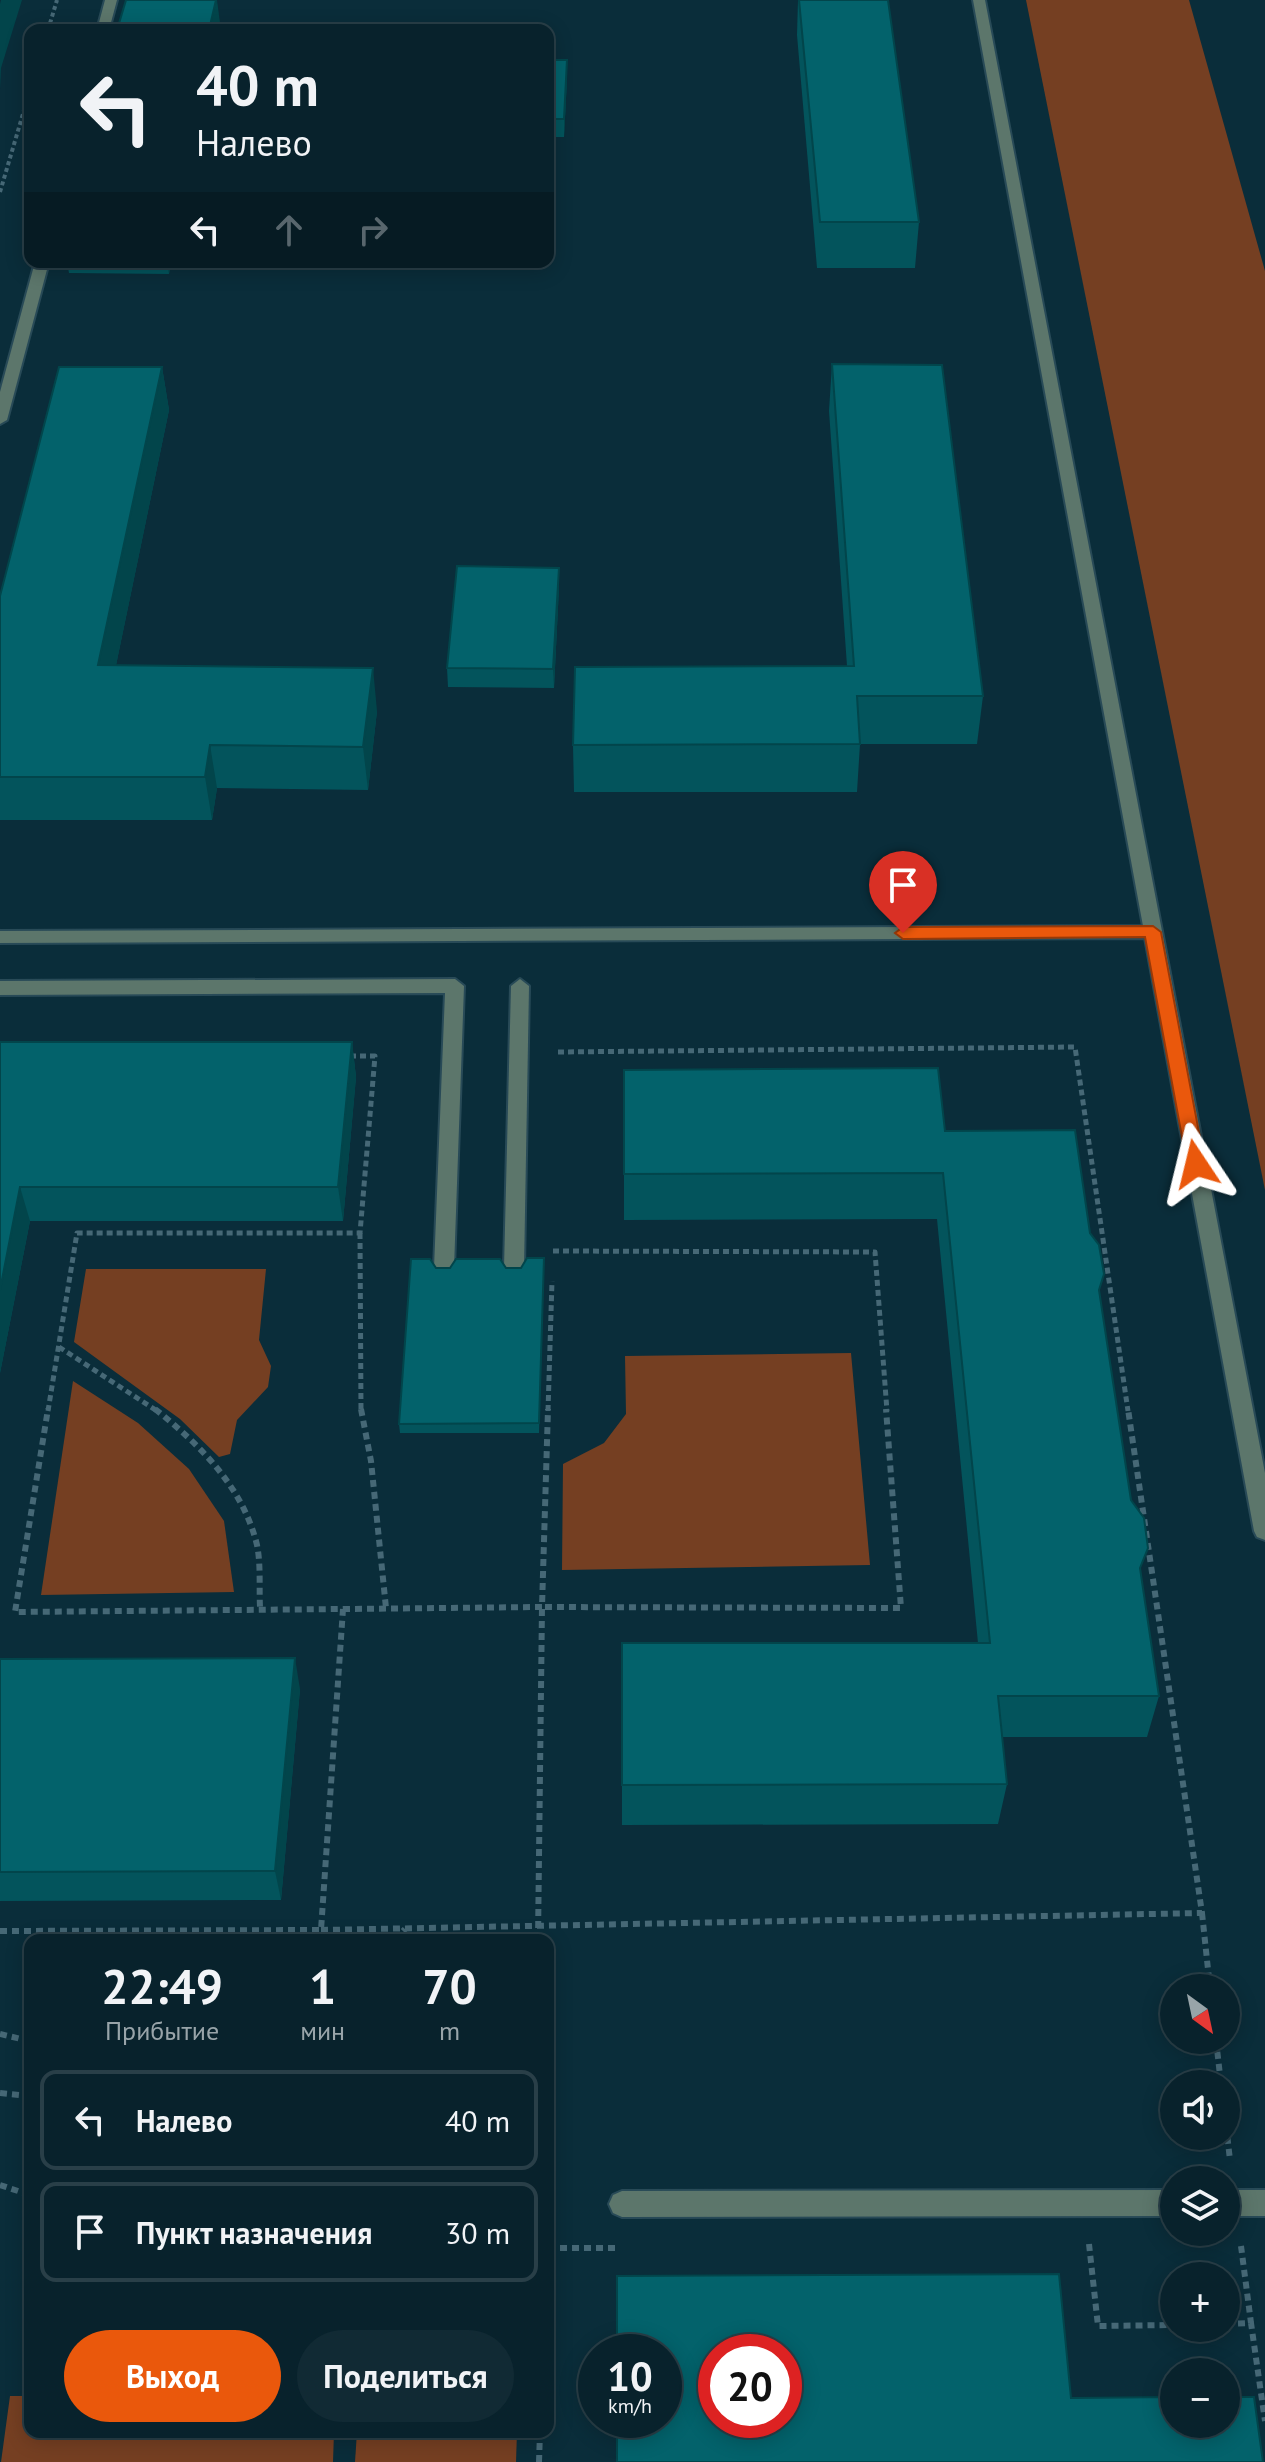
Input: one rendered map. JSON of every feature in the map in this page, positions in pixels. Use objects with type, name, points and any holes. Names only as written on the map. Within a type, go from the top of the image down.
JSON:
[{"type":"lane","points":[[105,24],[111,0]]},
{"type":"lane","points":[[979,0],[1265,1531]]},
{"type":"lane","points":[[0,420],[40,268]]},
{"type":"lane","points":[[0,345],[20,345]]},
{"type":"lane","points":[[0,937],[1153,932]]},
{"type":"lane","points":[[0,988],[455,986],[444,1268]]},
{"type":"lane","points":[[514,1268],[520,986]]},
{"type":"lane","points":[[622,2204],[1160,2203]]},
{"type":"lane","points":[[1240,2203],[1265,2203]]},
{"type":"path","points":[[50,24],[57,0]]},
{"type":"path","points":[[0,192],[24,110]]},
{"type":"path","points":[[556,1068],[556,1052],[1075,1047],[1209,1974]]},
{"type":"path","points":[[344,1056],[375,1056],[360,1233],[359,1399],[371,1461],[386,1608]]},
{"type":"path","points":[[360,1233],[77,1233],[15,1612],[260,1607],[901,1608],[875,1252],[553,1251]]},
{"type":"path","points":[[538,1934],[542,1607],[553,1236]]},
{"type":"path","points":[[59,1347],[105,1374],[159,1414],[205,1453],[238,1495],[257,1546],[260,1607]]},
{"type":"path","points":[[321,1930],[343,1609]]},
{"type":"path","points":[[0,1931],[321,1930],[1202,1913]]},
{"type":"path","points":[[400,1934],[406,1928]]},
{"type":"path","points":[[0,2034],[24,2040]]},
{"type":"path","points":[[0,2093],[24,2095]]},
{"type":"path","points":[[0,2185],[24,2193]]},
{"type":"path","points":[[1073,2244],[1089,2244],[1098,2326],[1160,2325]]},
{"type":"path","points":[[554,2248],[628,2247]]},
{"type":"path","points":[[1240,2323],[1251,2323],[1265,2421]]},
{"type":"path","points":[[539,2462],[540,2438]]},
{"type":"shaded area","points":[[1026,0],[1189,0],[1265,271],[1265,1190]]},
{"type":"shaded area","points":[[86,1269],[266,1269],[259,1340],[271,1366],[268,1387],[237,1420],[230,1454],[219,1457],[180,1419],[74,1342]]},
{"type":"shaded area","points":[[851,1353],[870,1565],[562,1570],[563,1464],[604,1443],[626,1414],[625,1356]]},
{"type":"shaded area","points":[[73,1381],[138,1423],[189,1469],[224,1521],[234,1592],[41,1595]]},
{"type":"shaded area","points":[[10,2396],[24,2396],[24,2438],[334,2438],[333,2462],[1,2462]]},
{"type":"shaded area","points":[[357,2438],[517,2438],[516,2462],[355,2462]]},
{"type":"building","points":[[126,0],[216,0],[210,24],[119,24]]},
{"type":"building","points":[[799,0],[888,0],[919,222],[820,222]]},
{"type":"building","points":[[554,60],[567,60],[564,119],[554,119]]},
{"type":"building","points":[[832,364],[942,365],[983,696],[857,696],[860,744],[573,745],[575,667],[854,666]]},
{"type":"building","points":[[59,367],[162,367],[98,665],[373,668],[363,747],[210,745],[205,777],[0,777],[0,596]]},
{"type":"building","points":[[457,566],[559,568],[553,669],[447,668]]},
{"type":"building","points":[[0,1042],[352,1042],[338,1187],[20,1187],[0,1290]]},
{"type":"building","points":[[938,1068],[945,1131],[1075,1130],[1090,1233],[1099,1245],[1104,1274],[1099,1290],[1131,1500],[1144,1518],[1148,1548],[1140,1568],[1159,1696],[998,1696],[1007,1784],[622,1785],[622,1643],[990,1643],[943,1173],[624,1174],[624,1070]]},
{"type":"building","points":[[527,1258],[544,1258],[539,1423],[399,1424],[411,1259],[430,1259],[436,1268],[450,1268],[456,1259],[500,1259],[506,1268],[521,1268]]},
{"type":"building","points":[[295,1658],[275,1871],[0,1872],[0,1659]]},
{"type":"building","points":[[1059,2274],[1071,2398],[1160,2397],[1160,2438],[1240,2438],[1240,2397],[1254,2397],[1263,2462],[617,2462],[617,2438],[682,2438],[682,2334],[617,2334],[617,2276]]},
{"type":"route","points":[[903,933],[1153,932],[1196,1164]]}]
